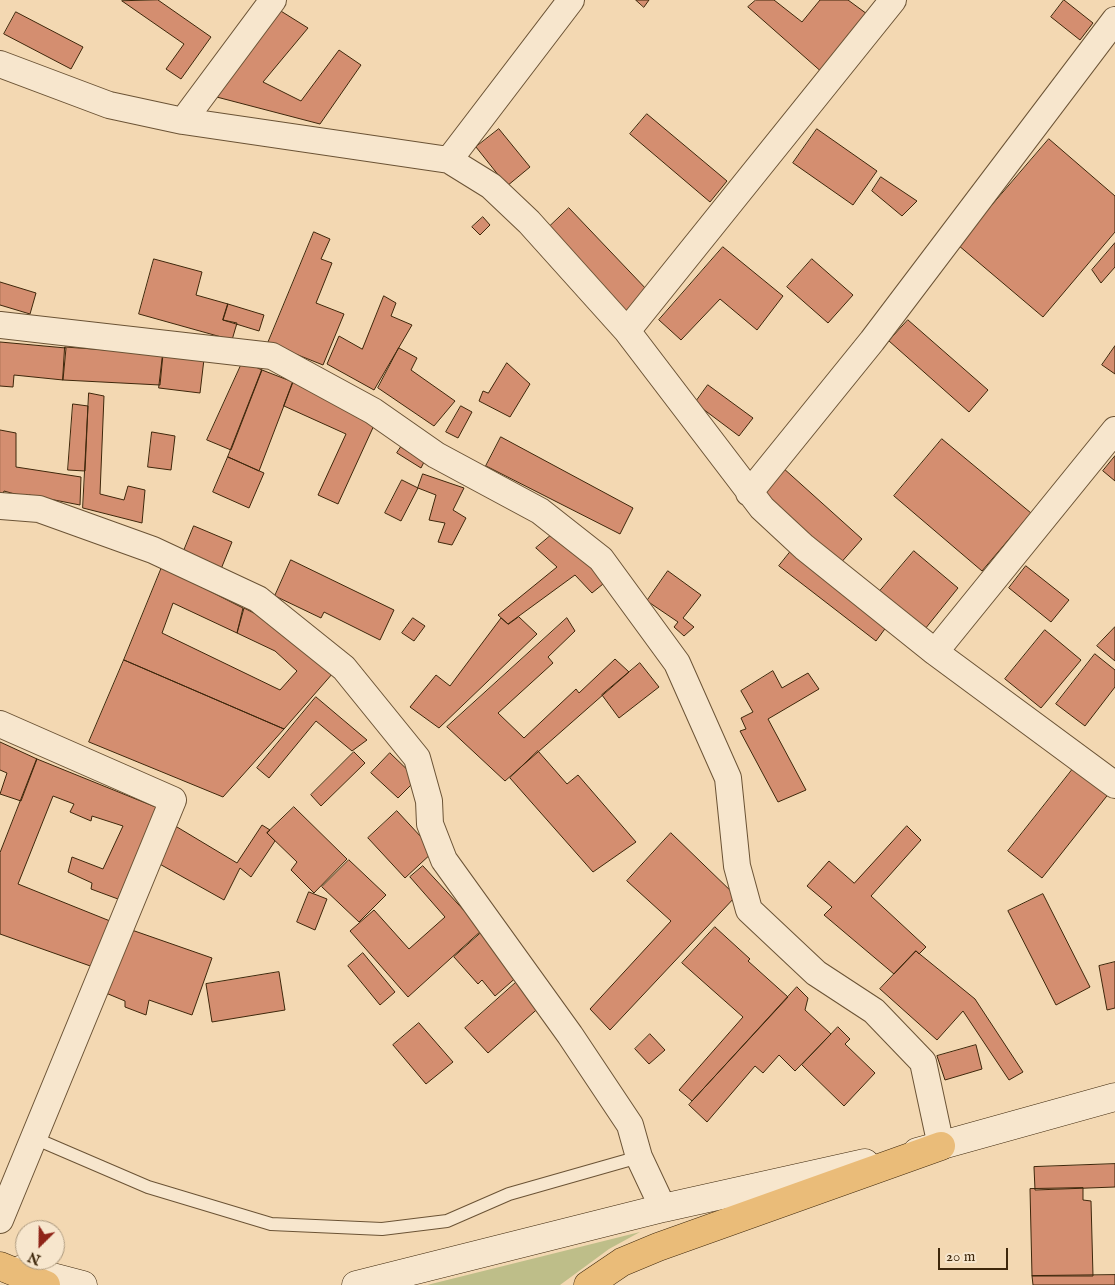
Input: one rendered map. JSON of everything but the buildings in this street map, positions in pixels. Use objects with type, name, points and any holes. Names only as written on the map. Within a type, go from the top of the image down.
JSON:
[{"type":"highway","points":[[588,1285],[622,1262],[658,1247],[941,1146]]},
{"type":"highway","points":[[0,1265],[46,1285]]},
{"type":"main road","points":[[356,1285],[662,1208],[941,1146],[1115,1097]]},
{"type":"main road","points":[[0,1265],[83,1285]]},
{"type":"street","points":[[183,121],[273,0]]},
{"type":"street","points":[[449,160],[570,0]]},
{"type":"street","points":[[627,331],[893,0]]},
{"type":"street","points":[[748,493],[872,341],[1115,20]]},
{"type":"street","points":[[0,64],[108,105],[183,121],[449,160],[491,186],[523,216],[627,331],[726,460],[748,493],[804,547],[935,652],[1115,786]]},
{"type":"street","points":[[0,325],[272,356],[373,411],[436,455],[540,510],[601,559],[677,663],[728,778],[737,866],[749,910],[816,973],[874,1011],[923,1062],[941,1146]]},
{"type":"street","points":[[935,652],[1115,430]]},
{"type":"street","points":[[0,506],[39,510],[153,550],[258,599],[344,668],[417,758],[429,801],[430,824],[444,860],[570,1035],[630,1125],[639,1157],[662,1208]]},
{"type":"street","points":[[0,724],[173,800],[0,1220]]},
{"type":"lane","points":[[34,1138],[148,1187],[271,1224],[382,1228],[447,1221],[509,1194],[639,1157]]},
{"type":"green space","points":[[640,1232],[609,1249],[560,1285],[427,1285]]}]
